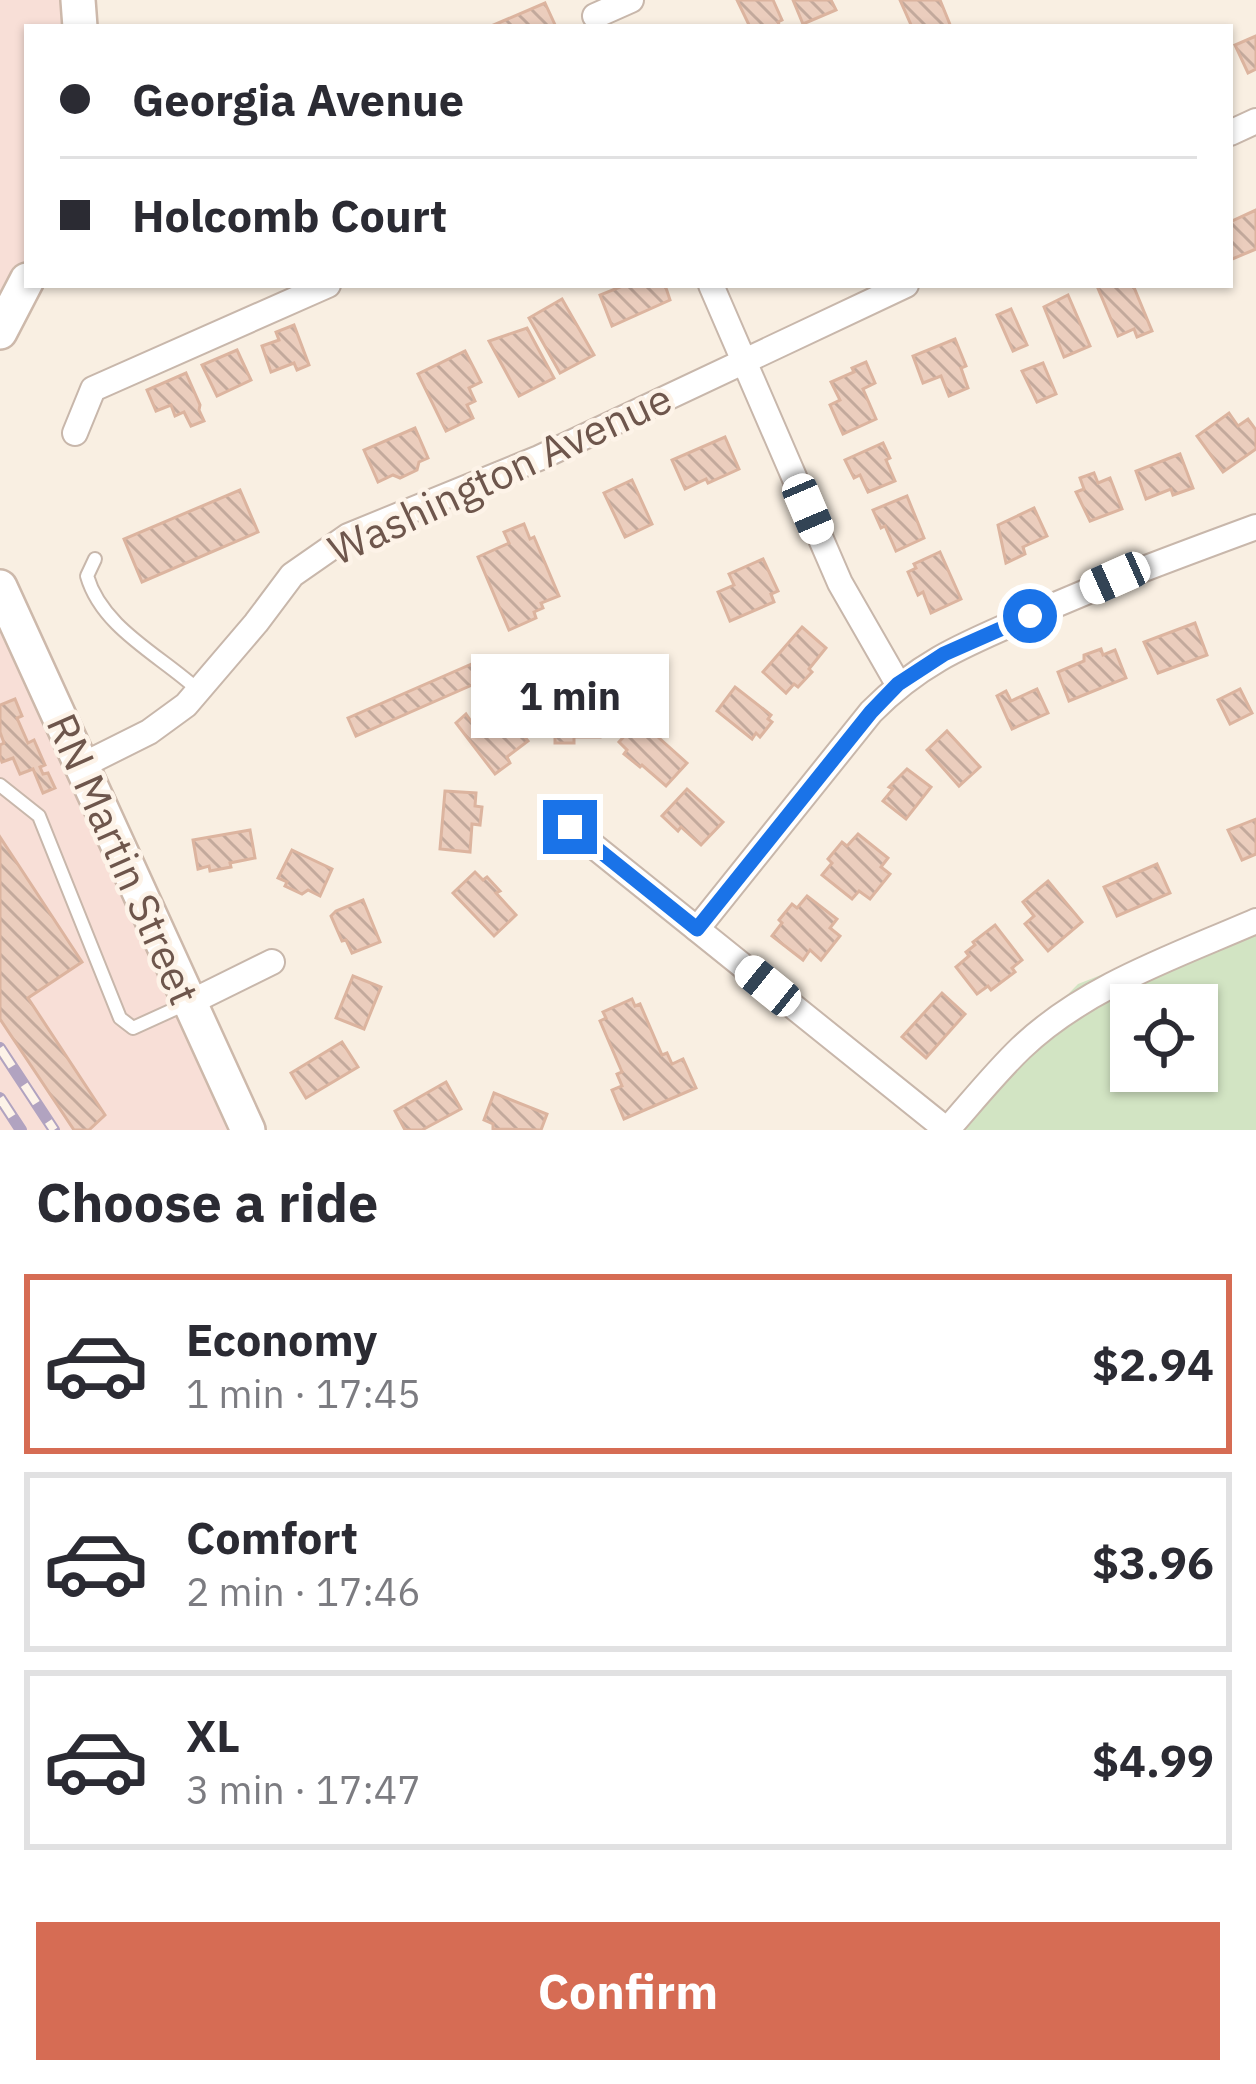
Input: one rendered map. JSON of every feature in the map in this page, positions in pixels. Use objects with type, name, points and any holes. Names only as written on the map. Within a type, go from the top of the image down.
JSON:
[{"type":"street","points":[[594,14],[631,0]]},
{"type":"street","points":[[75,433],[94,389],[321,288]]},
{"type":"street","points":[[712,288],[840,583],[898,684]]},
{"type":"street","name":"Washington Avenue","points":[[81,766],[149,732],[186,705],[292,574],[348,536],[538,458],[901,288]]},
{"type":"street","points":[[697,929],[898,684],[944,654],[1094,588],[1256,527]]},
{"type":"street","name":"RN Martin Street","points":[[0,586],[248,1130]]},
{"type":"street","points":[[570,827],[947,1130],[1022,1047],[1062,1016],[1107,987],[1256,921]]},
{"type":"street","points":[[189,1003],[272,962]]},
{"type":"lane","points":[[94,560],[87,576],[103,609],[199,691]]},
{"type":"lane","points":[[0,785],[39,817],[119,1018],[133,1028],[189,1003]]},
{"type":"shaded area","points":[[0,0],[73,0],[77,24],[24,24],[24,281],[0,315]]},
{"type":"shaded area","points":[[0,609],[250,1130],[0,1130]]},
{"type":"green space","points":[[1256,914],[1256,1130],[935,1130],[1078,984]]},
{"type":"building","points":[[737,0],[773,0],[782,20],[779,24],[749,24]]},
{"type":"building","points":[[793,0],[831,0],[836,10],[803,24]]},
{"type":"building","points":[[900,0],[940,0],[950,24],[911,24]]},
{"type":"building","points":[[545,3],[555,24],[496,24]]},
{"type":"building","points":[[1256,36],[1256,69],[1248,73],[1235,45]]},
{"type":"building","points":[[1256,210],[1256,249],[1233,259],[1233,221]]},
{"type":"building","points":[[618,288],[666,288],[670,300],[612,326],[600,295]]},
{"type":"building","points":[[1098,288],[1134,288],[1152,331],[1137,337],[1134,329],[1118,336]]},
{"type":"building","points":[[1068,295],[1090,346],[1064,357],[1044,307]]},
{"type":"building","points":[[562,299],[594,355],[560,373],[529,318]]},
{"type":"building","points":[[1011,309],[1027,345],[1013,351],[997,315]]},
{"type":"building","points":[[294,325],[309,365],[297,370],[294,363],[271,372],[262,346],[279,340],[276,332]]},
{"type":"building","points":[[527,328],[554,378],[519,396],[489,341]]},
{"type":"building","points":[[955,339],[966,366],[961,368],[968,388],[949,396],[941,376],[923,383],[913,356]]},
{"type":"building","points":[[237,350],[251,380],[217,396],[202,365]]},
{"type":"building","points":[[465,351],[481,382],[469,388],[475,401],[467,405],[473,418],[446,431],[418,374]]},
{"type":"building","points":[[866,362],[875,383],[863,389],[876,419],[843,434],[830,405],[840,400],[831,382]]},
{"type":"building","points":[[1043,363],[1056,394],[1037,402],[1022,371]]},
{"type":"building","points":[[186,373],[204,421],[191,426],[184,412],[175,416],[171,405],[156,411],[147,390]]},
{"type":"building","points":[[1229,413],[1238,426],[1248,419],[1256,430],[1256,449],[1223,472],[1197,436]]},
{"type":"building","points":[[415,428],[428,458],[419,462],[417,470],[378,482],[364,450]]},
{"type":"building","points":[[725,437],[739,469],[685,489],[672,460]]},
{"type":"building","points":[[883,443],[895,481],[868,492],[845,460]]},
{"type":"building","points":[[1180,454],[1193,488],[1173,495],[1171,489],[1146,499],[1136,471]]},
{"type":"building","points":[[1094,473],[1098,483],[1110,478],[1122,509],[1090,521],[1076,492],[1084,489],[1080,478]]},
{"type":"building","points":[[632,480],[652,524],[625,537],[604,493]]},
{"type":"building","points":[[240,490],[258,532],[142,582],[124,539]]},
{"type":"building","points":[[907,496],[924,538],[896,551],[873,510]]},
{"type":"building","points":[[1034,508],[1047,536],[1023,547],[1025,554],[1006,563],[998,525]]},
{"type":"building","points":[[524,524],[559,596],[541,603],[543,608],[534,612],[536,618],[509,630],[478,557],[509,543],[504,532]]},
{"type":"building","points":[[940,552],[961,599],[931,613],[908,572],[916,568],[914,564]]},
{"type":"building","points":[[763,559],[778,591],[771,594],[774,602],[730,621],[718,592],[734,585],[729,574]]},
{"type":"building","points":[[1195,623],[1207,655],[1158,673],[1144,642]]},
{"type":"building","points":[[802,627],[826,648],[809,669],[812,672],[786,693],[763,672]]},
{"type":"building","points":[[1101,649],[1103,655],[1115,650],[1126,678],[1069,701],[1058,672]]},
{"type":"building","points":[[474,663],[481,681],[356,736],[348,718]]},
{"type":"building","points":[[735,687],[771,715],[772,722],[760,737],[756,733],[752,739],[717,711]]},
{"type":"building","points":[[1037,689],[1048,713],[1012,729],[997,696],[1006,691],[1011,701]]},
{"type":"building","points":[[1240,689],[1252,713],[1230,724],[1218,700]]},
{"type":"building","points":[[15,699],[28,743],[34,740],[45,765],[40,767],[43,774],[48,773],[55,788],[43,793],[33,769],[20,774],[13,758],[2,762],[0,757],[4,743],[0,705]]},
{"type":"building","points":[[555,705],[600,706],[600,737],[555,743]]},
{"type":"building","points":[[466,714],[473,724],[483,720],[489,727],[483,731],[486,736],[509,717],[528,741],[495,774],[456,723]]},
{"type":"building","points":[[639,720],[687,763],[666,786],[624,754],[627,750],[619,742]]},
{"type":"building","points":[[947,731],[980,767],[959,786],[927,750]]},
{"type":"building","points":[[907,769],[931,787],[906,819],[883,801]]},
{"type":"building","points":[[687,789],[723,822],[701,845],[662,816]]},
{"type":"building","points":[[445,791],[476,793],[475,806],[482,807],[480,825],[472,824],[470,852],[440,849]]},
{"type":"building","points":[[1256,819],[1256,854],[1242,860],[1228,830]]},
{"type":"building","points":[[250,830],[255,858],[230,863],[231,867],[198,869],[193,840]]},
{"type":"building","points":[[858,834],[888,858],[881,867],[890,874],[870,899],[859,891],[852,899],[822,875],[842,842],[847,846]]},
{"type":"building","points":[[0,837],[82,962],[28,998],[105,1115],[89,1130],[74,1130],[0,1019]]},
{"type":"building","points":[[292,850],[332,869],[320,896],[308,890],[302,894],[278,878]]},
{"type":"building","points":[[1157,864],[1170,893],[1117,916],[1104,887]]},
{"type":"building","points":[[475,872],[483,880],[487,877],[516,915],[494,936],[453,893]]},
{"type":"building","points":[[1048,881],[1082,922],[1048,951],[1025,924],[1034,916],[1023,902]]},
{"type":"building","points":[[807,896],[837,919],[830,928],[840,936],[821,960],[810,950],[803,960],[772,936],[792,904],[797,908]]},
{"type":"building","points":[[363,900],[380,942],[352,953],[331,916]]},
{"type":"building","points":[[995,925],[1022,960],[1012,968],[1015,972],[977,994],[956,967],[969,956],[966,952],[973,942]]},
{"type":"building","points":[[353,976],[381,987],[364,1029],[336,1018]]},
{"type":"building","points":[[942,993],[965,1014],[926,1058],[902,1037]]},
{"type":"building","points":[[632,999],[635,1006],[640,1004],[662,1055],[667,1053],[672,1064],[683,1059],[696,1088],[624,1119],[612,1090],[622,1086],[617,1074],[622,1072],[600,1021],[606,1018],[603,1012]]},
{"type":"building","points":[[342,1042],[358,1067],[306,1098],[291,1073]]},
{"type":"building","points":[[446,1082],[461,1109],[422,1130],[405,1130],[395,1111]]},
{"type":"building","points":[[494,1093],[547,1114],[541,1130],[493,1129],[484,1120]]},
{"type":"railway","points":[[0,1048],[54,1130]]},
{"type":"railway","points":[[0,1098],[21,1130]]},
{"type":"route","points":[[570,827],[697,929],[898,684],[944,654],[1030,616]]}]
